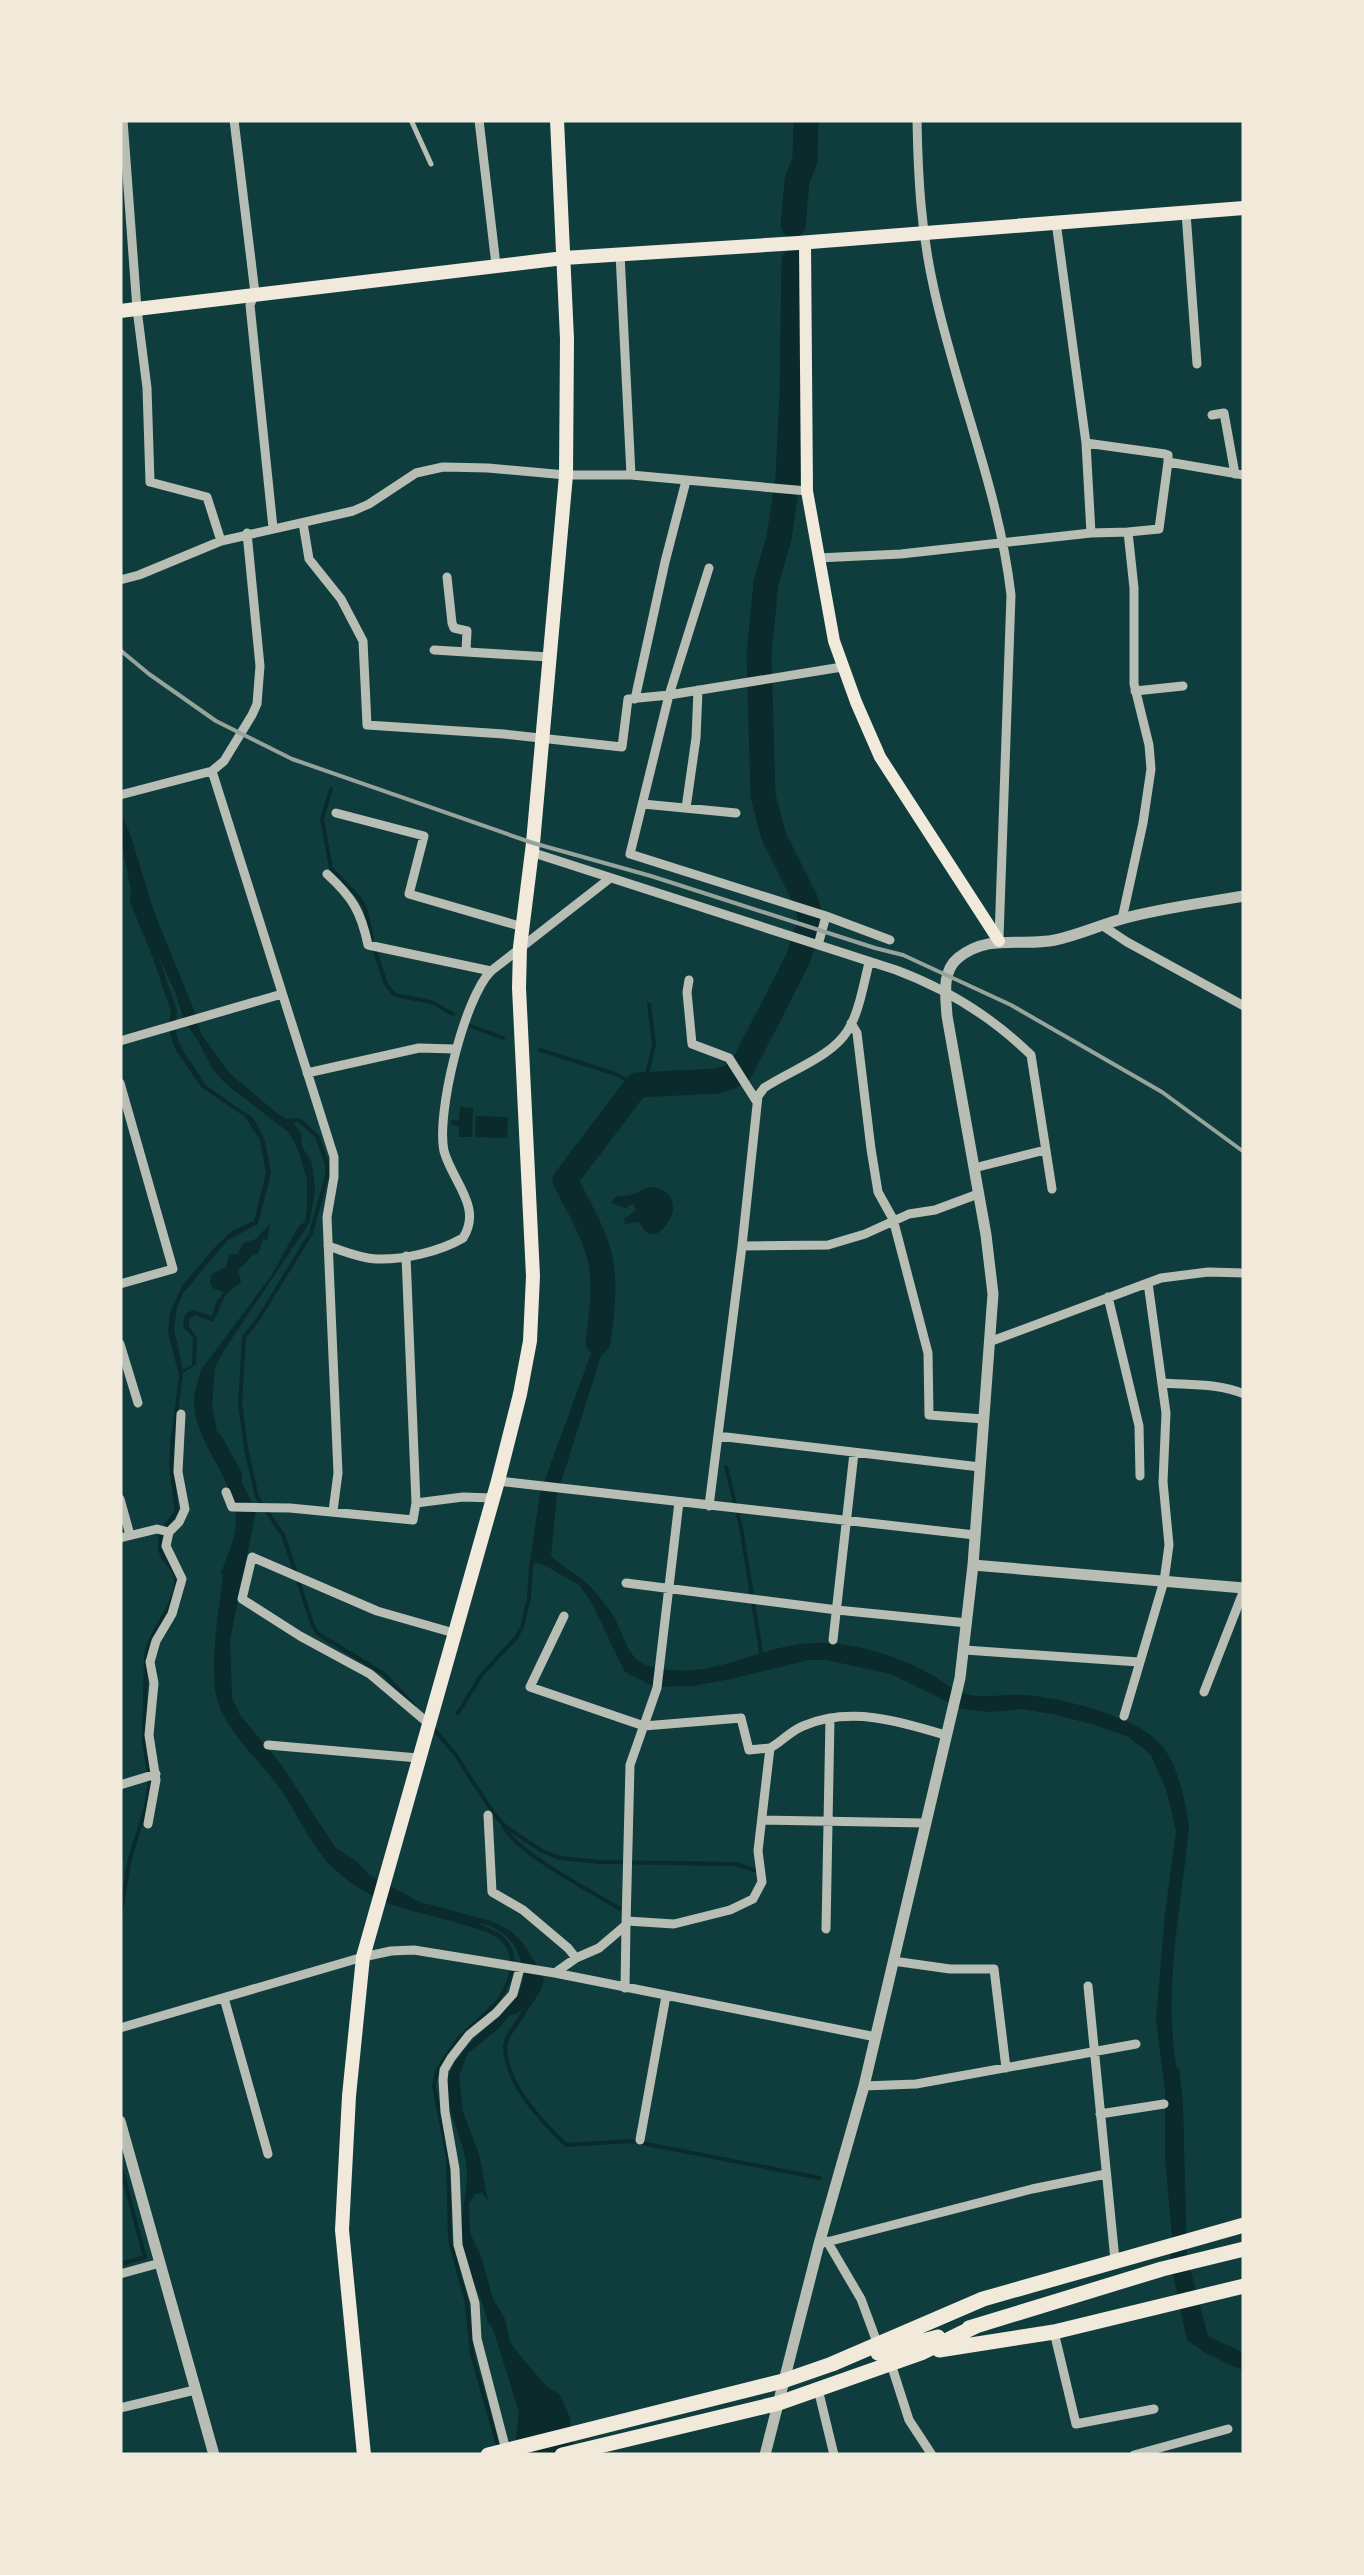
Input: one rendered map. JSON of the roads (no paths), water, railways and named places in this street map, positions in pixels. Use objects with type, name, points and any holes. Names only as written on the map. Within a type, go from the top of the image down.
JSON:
[{"type":"highway","points":[[488,2455],[782,2382],[982,2300],[1244,2225]]},
{"type":"highway","points":[[832,2364],[976,2326],[1162,2268],[1244,2249]]},
{"type":"highway","points":[[921,2353],[1054,2332],[1244,2286]]},
{"type":"highway","points":[[570,2453],[615,2449],[779,2403],[921,2353],[976,2326]]},
{"type":"main road","points":[[364,2455],[342,2230],[363,1956],[498,1481],[530,1340],[520,947],[566,475],[567,339],[557,120]]},
{"type":"main road","points":[[120,311],[564,258],[1244,208]]},
{"type":"main road","points":[[805,243],[807,490],[834,642],[866,726],[887,768],[998,941]]},
{"type":"street","points":[[122,120],[147,388],[150,482],[207,498],[220,540]]},
{"type":"street","points":[[234,120],[254,293],[250,305],[273,528]]},
{"type":"street","points":[[479,120],[496,265]]},
{"type":"street","points":[[917,120],[923,233],[934,292],[1004,542],[1012,612],[998,941]]},
{"type":"street","points":[[1186,212],[1197,364]]},
{"type":"street","points":[[1056,222],[1086,444],[1091,533]]},
{"type":"street","points":[[620,254],[632,475]]},
{"type":"street","points":[[1168,462],[1240,474],[1224,413],[1212,415]]},
{"type":"street","points":[[818,558],[1158,530],[1168,456],[1086,444]]},
{"type":"street","points":[[120,580],[220,540],[353,510],[416,474],[443,467],[632,475],[807,490]]},
{"type":"street","points":[[635,698],[686,480]]},
{"type":"street","points":[[303,522],[309,559],[342,599],[360,634],[367,725],[622,747],[628,699],[842,667]]},
{"type":"street","points":[[1122,919],[1151,769],[1136,690],[1134,588],[1128,532]]},
{"type":"street","points":[[120,795],[212,772],[224,761],[257,704],[260,666],[247,533]]},
{"type":"street","points":[[708,568],[669,695],[630,854],[890,940]]},
{"type":"street","points":[[447,577],[452,623],[454,628],[467,631],[466,652]]},
{"type":"street","points":[[434,650],[549,657]]},
{"type":"street","points":[[1136,690],[1183,686]]},
{"type":"street","points":[[686,808],[698,690]]},
{"type":"street","points":[[212,772],[335,1167],[326,1216],[338,1473],[334,1511]]},
{"type":"street","points":[[643,804],[736,813]]},
{"type":"street","points":[[336,813],[424,836],[409,894],[523,926]]},
{"type":"street","points":[[531,852],[910,975],[977,1010],[1031,1055],[1052,1190]]},
{"type":"street","points":[[326,874],[355,904],[368,945],[491,971]]},
{"type":"street","points":[[328,1246],[378,1259],[406,1256],[463,1238],[470,1225],[470,1211],[444,1148],[455,1049],[472,1001],[491,971],[609,879]]},
{"type":"street","points":[[765,2455],[864,2086],[964,1650],[993,1294],[947,1016],[945,992],[951,966],[980,946],[998,941],[1053,941],[1122,919],[1244,896]]},
{"type":"street","points":[[816,944],[826,916]]},
{"type":"street","points":[[1103,926],[1244,1006]]},
{"type":"street","points":[[709,1506],[757,1102],[764,1088],[832,1048],[846,1034],[870,962]]},
{"type":"street","points":[[688,980],[692,1044],[729,1058],[757,1102]]},
{"type":"street","points":[[120,1041],[282,994]]},
{"type":"street","points":[[852,1024],[858,1033],[877,1185],[893,1219],[928,1354],[930,1415],[984,1419]]},
{"type":"street","points":[[307,1074],[419,1048],[455,1049]]},
{"type":"street","points":[[120,1083],[172,1270],[120,1284]]},
{"type":"street","points":[[974,1168],[1046,1150]]},
{"type":"street","points":[[742,1246],[828,1245],[864,1234],[893,1219],[935,1210],[978,1194]]},
{"type":"street","points":[[226,1492],[232,1507],[334,1511],[413,1520],[416,1503],[406,1256]]},
{"type":"street","points":[[990,1342],[1161,1278],[1190,1273],[1244,1273]]},
{"type":"street","points":[[1124,1716],[1164,1581],[1169,1544],[1163,1482],[1166,1426],[1148,1283]]},
{"type":"street","points":[[1108,1298],[1137,1415],[1140,1476]]},
{"type":"street","points":[[120,1344],[138,1404]]},
{"type":"street","points":[[1162,1384],[1222,1388],[1244,1394]]},
{"type":"street","points":[[148,1824],[156,1774],[149,1735],[154,1683],[150,1662],[172,1614],[182,1579],[168,1553],[166,1540],[185,1510],[178,1472],[181,1414]]},
{"type":"street","points":[[718,1436],[980,1467]]},
{"type":"street","points":[[833,1640],[854,1453]]},
{"type":"street","points":[[498,1481],[975,1535]]},
{"type":"street","points":[[416,1503],[463,1496],[493,1498]]},
{"type":"street","points":[[120,1499],[125,1537],[156,1528],[169,1532]]},
{"type":"street","points":[[625,1988],[630,1765],[657,1688],[679,1502]]},
{"type":"street","points":[[428,1723],[370,1674],[242,1599],[252,1557],[376,1611],[454,1633]]},
{"type":"street","points":[[972,1565],[1244,1589],[1204,1692]]},
{"type":"street","points":[[626,1583],[967,1623]]},
{"type":"street","points":[[564,1616],[530,1687],[644,1726],[741,1718],[749,1750],[770,1748],[798,1728],[830,1718],[884,1718],[945,1734]]},
{"type":"street","points":[[964,1650],[1138,1662]]},
{"type":"street","points":[[826,1930],[830,1718]]},
{"type":"street","points":[[268,1744],[418,1758]]},
{"type":"street","points":[[551,1973],[599,1948],[626,1923],[687,1922],[753,1900],[762,1882],[758,1851],[770,1748]]},
{"type":"street","points":[[120,1785],[156,1774]]},
{"type":"street","points":[[488,1816],[492,1892],[531,1916],[576,1958]]},
{"type":"street","points":[[762,1820],[924,1823]]},
{"type":"street","points":[[120,2028],[363,1956],[414,1950],[876,2037]]},
{"type":"street","points":[[894,1961],[950,1969],[994,1969],[1006,2068]]},
{"type":"street","points":[[512,2449],[477,2339],[475,2303],[458,2245],[455,2170],[443,2080],[444,2070],[469,2035],[513,1994],[521,1968]]},
{"type":"street","points":[[1088,1986],[1116,2260]]},
{"type":"street","points":[[640,2140],[666,1996]]},
{"type":"street","points":[[224,1998],[268,2154]]},
{"type":"street","points":[[864,2086],[916,2084],[1136,2044]]},
{"type":"street","points":[[1100,2114],[1164,2104]]},
{"type":"street","points":[[120,2120],[214,2455]]},
{"type":"street","points":[[822,2242],[1106,2174]]},
{"type":"street","points":[[822,2242],[861,2298],[878,2345]]},
{"type":"street","points":[[120,2274],[160,2263]]},
{"type":"street","points":[[1054,2332],[1076,2424],[1154,2409]]},
{"type":"street","points":[[891,2364],[909,2420],[932,2455]]},
{"type":"street","points":[[818,2389],[834,2455]]},
{"type":"street","points":[[120,2408],[194,2390]]},
{"type":"street","points":[[1134,2455],[1228,2429]]},
{"type":"lane","points":[[411,120],[431,164]]},
{"type":"water","points":[[120,813],[201,1034],[229,1073],[294,1124],[312,1163],[315,1188],[310,1222],[215,1367],[212,1405],[217,1432],[242,1473],[242,1483],[256,1511],[230,1640],[232,1698],[240,1715],[281,1764],[335,1847],[369,1875],[420,1902],[491,1921],[511,1931],[524,1944],[544,1980],[506,2049],[505,2037],[525,2006],[468,2053],[459,2076],[463,2112],[479,2154],[488,2201],[482,2193],[469,2203],[470,2233],[493,2299],[505,2319],[510,2342],[547,2387],[560,2395],[570,2418],[574,2455],[525,2455],[516,2438],[519,2412],[462,2245],[467,2172],[448,2095],[450,2072],[466,2047],[521,1988],[520,1957],[505,1935],[479,1923],[503,1936],[514,1956],[510,1982],[497,2006],[494,2004],[510,1965],[507,1948],[501,1941],[481,1930],[385,1902],[340,1875],[321,1854],[278,1786],[235,1733],[217,1699],[214,1655],[221,1573],[236,1520],[229,1489],[196,1417],[195,1393],[201,1370],[271,1276],[305,1221],[307,1179],[288,1132],[213,1070],[185,1022],[158,955],[177,1011],[178,1041],[207,1086],[253,1118],[264,1137],[271,1173],[258,1224],[228,1240],[184,1292],[177,1306],[174,1329],[183,1370],[192,1365],[193,1337],[183,1327],[185,1314],[193,1310],[212,1316],[224,1292],[212,1288],[212,1274],[226,1267],[229,1254],[238,1254],[243,1243],[256,1239],[270,1224],[267,1240],[263,1239],[258,1254],[238,1269],[241,1282],[226,1294],[213,1322],[195,1315],[189,1319],[197,1338],[196,1364],[183,1373],[174,1445],[170,1445],[179,1376],[168,1332],[170,1312],[182,1286],[213,1249],[232,1231],[254,1221],[266,1173],[260,1140],[245,1117],[201,1087],[174,1047],[168,1026],[171,1012],[130,902]]},
{"type":"water","points":[[460,1107],[473,1108],[472,1137],[459,1137],[459,1126],[451,1125],[451,1120],[459,1120]]},
{"type":"water","points":[[476,1116],[508,1117],[507,1138],[475,1137]]},
{"type":"water","points":[[651,1187],[671,1197],[673,1206],[668,1223],[655,1234],[649,1234],[639,1222],[625,1224],[624,1219],[636,1210],[633,1204],[625,1208],[612,1203],[617,1196]]},
{"type":"water","points":[[595,1309],[606,1310],[602,1353],[557,1495],[551,1556],[597,1594],[642,1663],[692,1670],[792,1645],[855,1646],[911,1664],[970,1695],[1038,1697],[1098,1710],[1137,1726],[1169,1756],[1189,1826],[1172,1978],[1173,2039],[1183,2103],[1187,2257],[1208,2336],[1244,2353],[1244,2371],[1187,2340],[1170,2261],[1165,2090],[1156,2020],[1176,1831],[1166,1789],[1151,1755],[1129,1737],[1095,1725],[1022,1709],[962,1709],[891,1674],[826,1660],[809,1660],[692,1686],[655,1687],[625,1672],[579,1585],[535,1562],[533,1568],[529,1567],[540,1493],[593,1348]]},
{"type":"waterway","points":[[793,225],[797,181],[805,160],[806,120]]},
{"type":"waterway","points":[[598,1342],[603,1288],[600,1258],[565,1180],[637,1085],[718,1081],[741,1070],[798,959],[811,920],[806,901],[774,837],[763,796],[759,654],[766,583],[779,538],[788,476],[794,261]]},
{"type":"waterway","points":[[331,789],[322,819],[331,868],[365,908],[372,938]]},
{"type":"waterway","points":[[375,951],[386,984],[395,995],[431,1002],[453,1014]]},
{"type":"waterway","points":[[648,1084],[654,1045],[649,1004]]},
{"type":"waterway","points":[[471,1026],[503,1038]]},
{"type":"waterway","points":[[540,1050],[613,1073],[637,1085]]},
{"type":"waterway","points":[[287,1121],[299,1120],[317,1136],[327,1176],[311,1233],[244,1337],[240,1403],[246,1448],[257,1497],[283,1535],[317,1633],[384,1674],[414,1706]]},
{"type":"waterway","points":[[120,1917],[150,1780],[144,1743],[146,1654],[175,1591],[174,1572],[160,1547],[165,1528],[177,1512],[172,1445]]},
{"type":"waterway","points":[[726,1467],[741,1527],[762,1658]]},
{"type":"waterway","points":[[458,1713],[482,1674],[522,1627],[531,1566]]},
{"type":"waterway","points":[[433,1728],[494,1814],[542,1851],[560,1858],[601,1862],[736,1864],[754,1870]]},
{"type":"waterway","points":[[503,1824],[537,1858],[620,1909]]},
{"type":"waterway","points":[[498,2002],[457,2040],[437,2071],[434,2086],[448,2157],[450,2241],[467,2303],[472,2354],[498,2446]]},
{"type":"waterway","points":[[505,2045],[517,2087],[566,2145],[631,2141],[820,2178]]},
{"type":"waterway","points":[[120,2164],[145,2257],[120,2264]]},
{"type":"railway","points":[[120,650],[216,721],[292,759],[533,843],[903,955],[1011,1005],[1162,1092],[1244,1152]]}]
